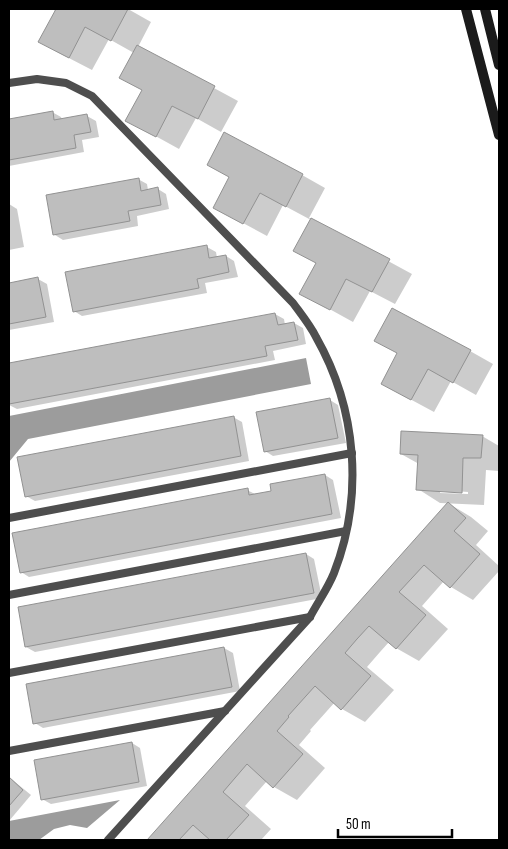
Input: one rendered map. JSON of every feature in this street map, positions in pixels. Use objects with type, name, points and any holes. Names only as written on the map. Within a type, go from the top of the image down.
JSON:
[{"type":"main road","points":[[466,9],[499,136]]},
{"type":"main road","points":[[485,9],[499,65]]},
{"type":"lane","points":[[9,83],[37,79],[66,83],[92,96],[293,303],[316,336],[334,374],[346,413],[352,453],[352,494],[346,531],[334,574],[310,617],[108,840]]},
{"type":"lane","points":[[9,518],[352,453]]},
{"type":"lane","points":[[9,594],[346,531]]},
{"type":"lane","points":[[9,673],[310,617]]},
{"type":"lane","points":[[9,751],[225,711]]},
{"type":"shaded area","points":[[306,358],[311,384],[28,439],[9,462],[9,416]]},
{"type":"shaded area","points":[[120,800],[87,828],[70,825],[54,829],[39,840],[9,840],[9,821]]},
{"type":"building","points":[[56,9],[128,9],[111,41],[85,27],[69,58],[38,42]]},
{"type":"building","points":[[137,45],[215,86],[198,119],[172,106],[156,137],[125,121],[142,90],[119,78]]},
{"type":"building","points":[[53,111],[54,120],[87,114],[91,132],[74,135],[76,148],[9,160],[9,119]]},
{"type":"building","points":[[224,132],[303,174],[286,207],[260,193],[243,224],[213,208],[229,177],[207,165]]},
{"type":"building","points":[[139,178],[141,191],[158,187],[161,205],[128,211],[130,221],[53,235],[46,195]]},
{"type":"building","points":[[311,218],[390,259],[372,292],[346,279],[330,310],[299,294],[316,263],[293,251]]},
{"type":"building","points":[[207,245],[209,258],[226,255],[229,272],[197,279],[199,288],[73,312],[65,272]]},
{"type":"building","points":[[38,277],[46,317],[9,324],[9,283]]},
{"type":"building","points":[[392,308],[471,350],[453,383],[428,369],[411,400],[381,384],[397,353],[374,341]]},
{"type":"building","points":[[275,313],[278,325],[294,322],[298,340],[265,346],[267,356],[9,404],[9,363]]},
{"type":"building","points":[[330,398],[338,438],[264,452],[256,412]]},
{"type":"building","points":[[234,416],[241,456],[25,497],[17,457]]},
{"type":"building","points":[[401,431],[483,435],[481,458],[463,458],[462,493],[416,490],[418,455],[400,454]]},
{"type":"building","points":[[325,474],[332,514],[20,573],[12,533],[248,488],[249,495],[271,491],[270,484]]},
{"type":"building","points":[[448,502],[466,518],[454,531],[480,554],[450,588],[424,565],[399,592],[426,615],[396,649],[369,626],[357,639],[345,653],[371,676],[341,710],[315,686],[288,716],[277,731],[303,754],[273,788],[247,764],[223,792],[249,815],[226,840],[210,840],[193,825],[179,840],[147,840]]},
{"type":"building","points":[[306,553],[314,593],[25,647],[18,607]]},
{"type":"building","points":[[224,647],[232,687],[33,724],[26,684]]},
{"type":"building","points":[[132,742],[139,782],[41,800],[34,760]]},
{"type":"building","points":[[9,777],[23,790],[9,806]]}]
